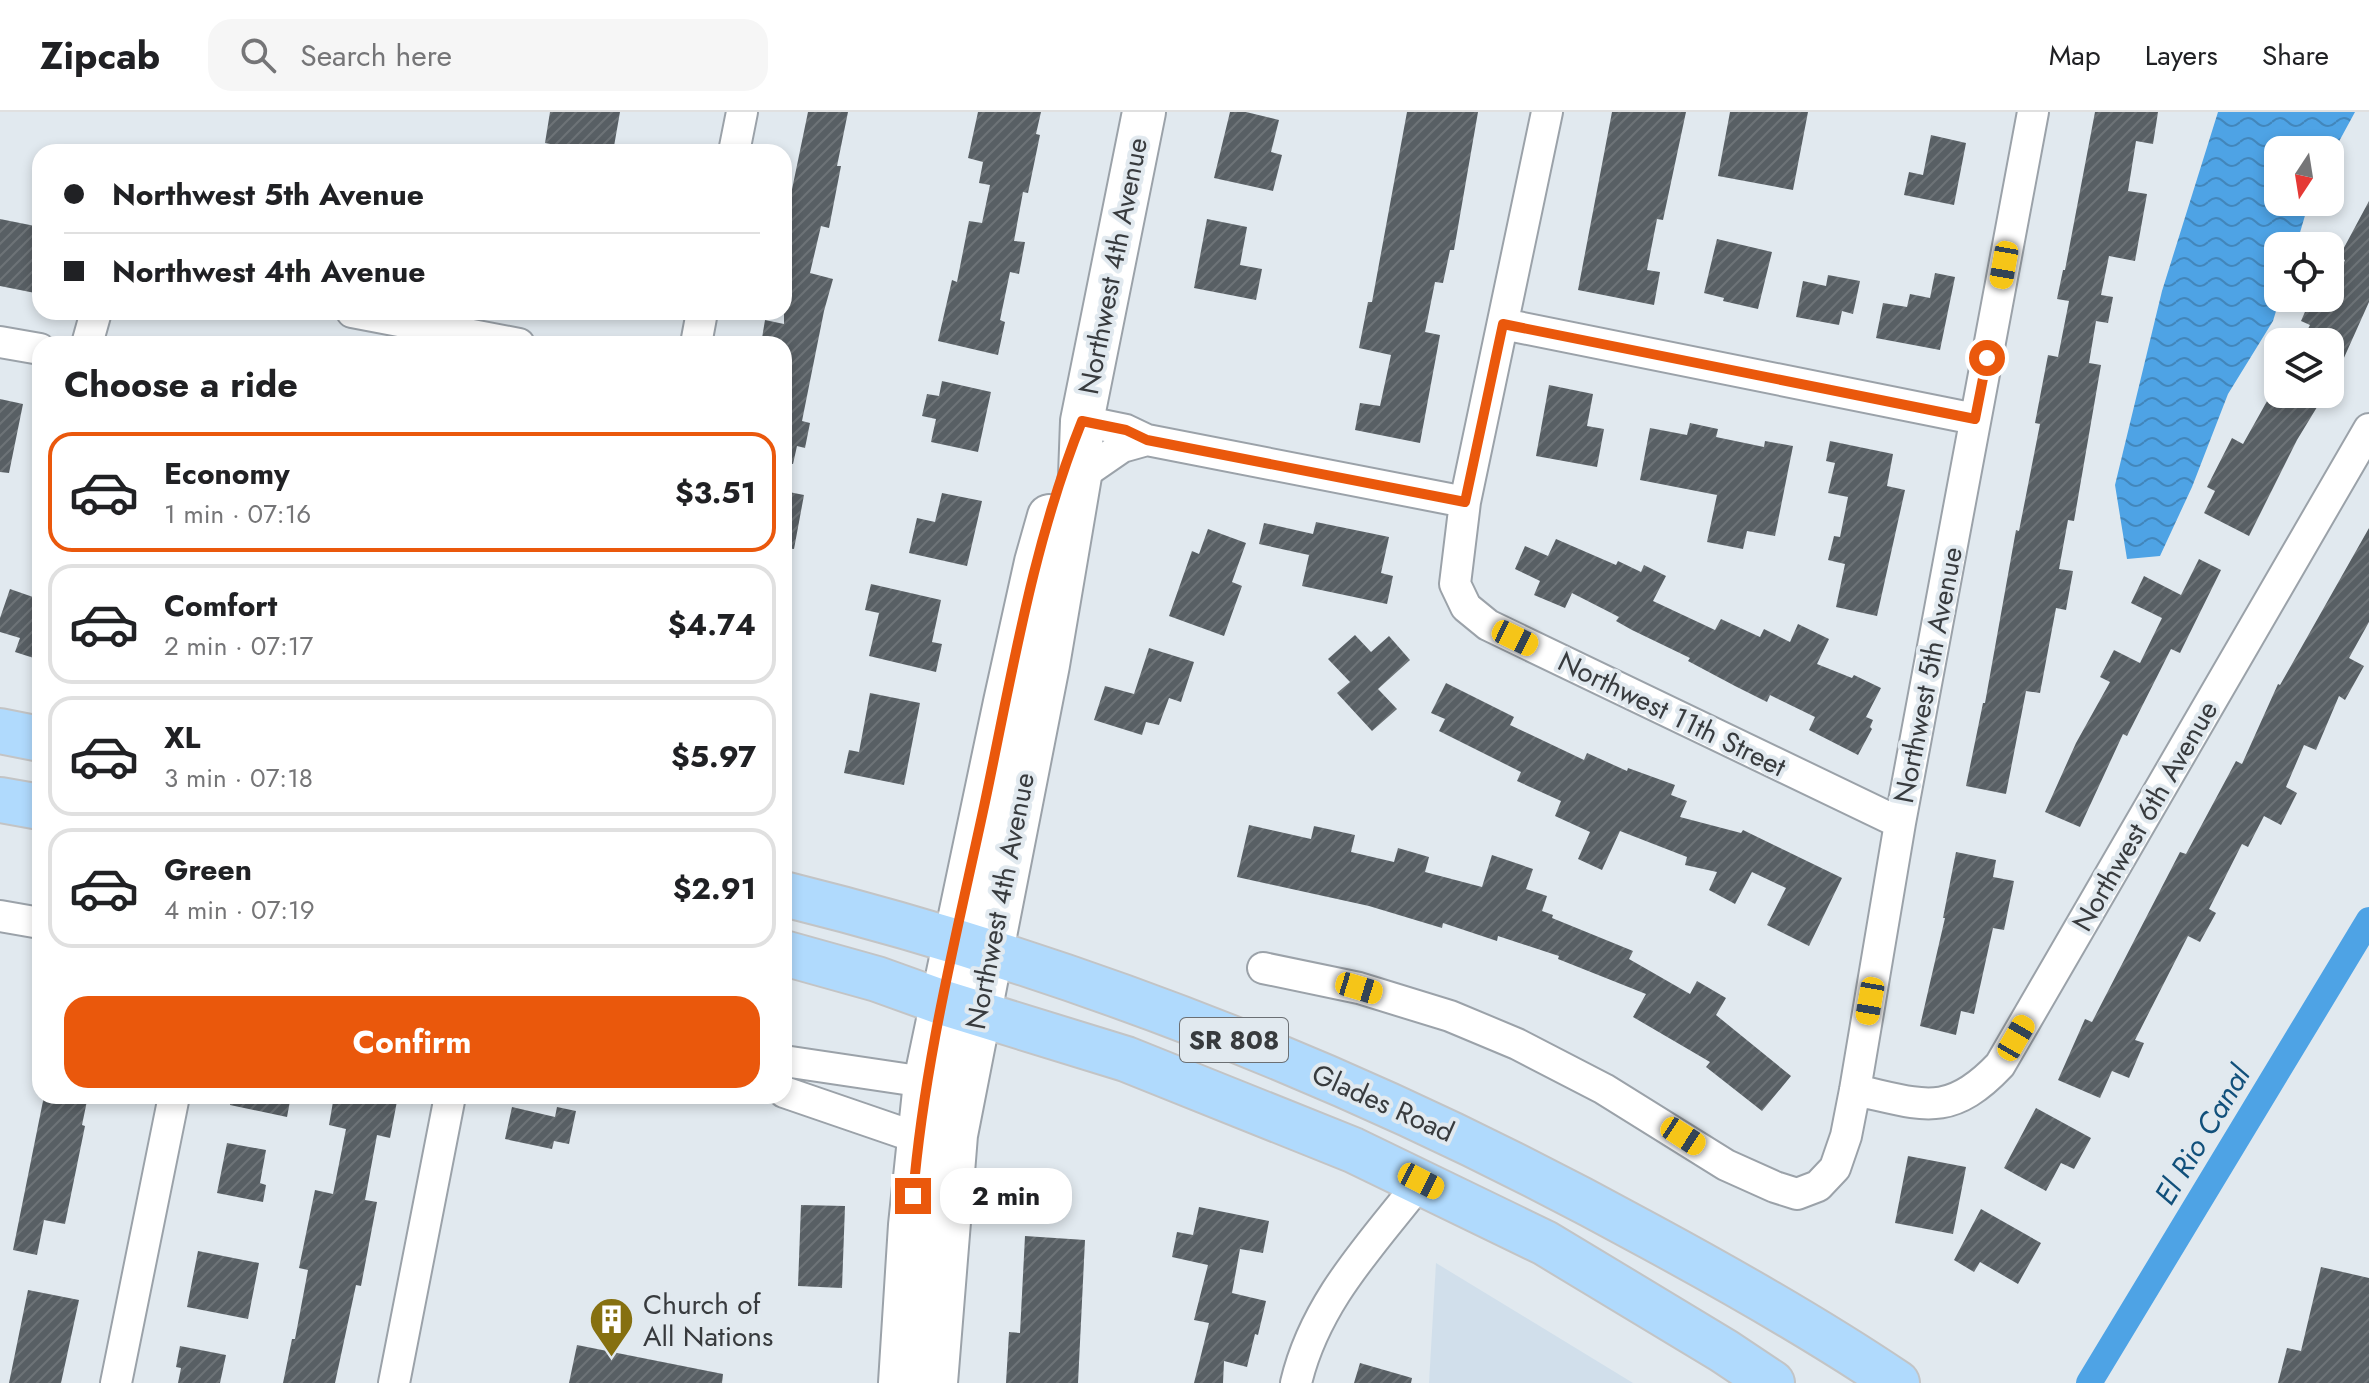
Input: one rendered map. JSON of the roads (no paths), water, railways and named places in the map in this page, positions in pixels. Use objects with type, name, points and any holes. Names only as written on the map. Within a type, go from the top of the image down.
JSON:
[{"type":"main road","points":[[0,731],[32,737]]},
{"type":"main road","points":[[0,800],[32,806]]},
{"type":"main road","name":"Glades Road","points":[[792,896],[973,947],[1237,1041],[1346,1085],[1473,1142],[1575,1195],[1756,1294],[1897,1383]]},
{"type":"main road","name":"Glades Road","points":[[792,955],[877,979],[1126,1059],[1339,1144],[1545,1243],[1772,1383]]},
{"type":"street","points":[[736,144],[742,112]]},
{"type":"street","name":"Northwest 4th Avenue","points":[[900,1383],[925,1082],[959,1007],[1048,665],[1080,476],[1082,421],[1144,112]]},
{"type":"street","name":"Northwest 11th Street","points":[[1547,112],[1465,502],[1455,584],[1466,607],[1488,625],[1900,823]]},
{"type":"street","name":"Northwest 5th Avenue","points":[[1263,968],[1359,988],[1450,1016],[1517,1044],[1604,1089],[1726,1165],[1775,1187],[1797,1194],[1818,1186],[1835,1168],[1846,1136],[1855,1090],[1900,823],[2033,112]]},
{"type":"street","points":[[394,320],[477,336]]},
{"type":"street","points":[[1503,324],[1975,419]]},
{"type":"street","points":[[0,342],[32,348]]},
{"type":"street","points":[[1082,421],[1126,430],[1147,440],[1465,502]]},
{"type":"street","name":"Northwest 4th Avenue","points":[[973,947],[1036,562],[1063,469],[1082,421]]},
{"type":"street","name":"Northwest 6th Avenue","points":[[1855,1090],[1926,1105],[1953,1102],[1981,1085],[2000,1065],[2369,429]]},
{"type":"street","points":[[1080,476],[1122,447],[1147,440]]},
{"type":"street","points":[[0,916],[32,922]]},
{"type":"street","name":"Northwest 4th Avenue","points":[[936,1383],[956,1135],[959,1007]]},
{"type":"street","points":[[792,1062],[925,1082]]},
{"type":"street","points":[[792,1095],[918,1138]]},
{"type":"street","points":[[116,1383],[172,1104]]},
{"type":"street","points":[[394,1383],[448,1104]]},
{"type":"street","points":[[1296,1383],[1310,1335],[1323,1310],[1421,1181]]},
{"type":"water","points":[[2218,112],[2355,112],[2342,136],[2264,136],[2264,216],[2305,216],[2300,232],[2264,232],[2264,312],[2276,312],[2273,321],[2269,328],[2264,328],[2264,336],[2228,394],[2192,487],[2160,556],[2127,559],[2115,485],[2162,291]]},
{"type":"waterway","name":"El Rio Canal","points":[[2089,1383],[2369,920]]},
{"type":"place","name":"Church of All Nations","points":[[612,1359]]}]
